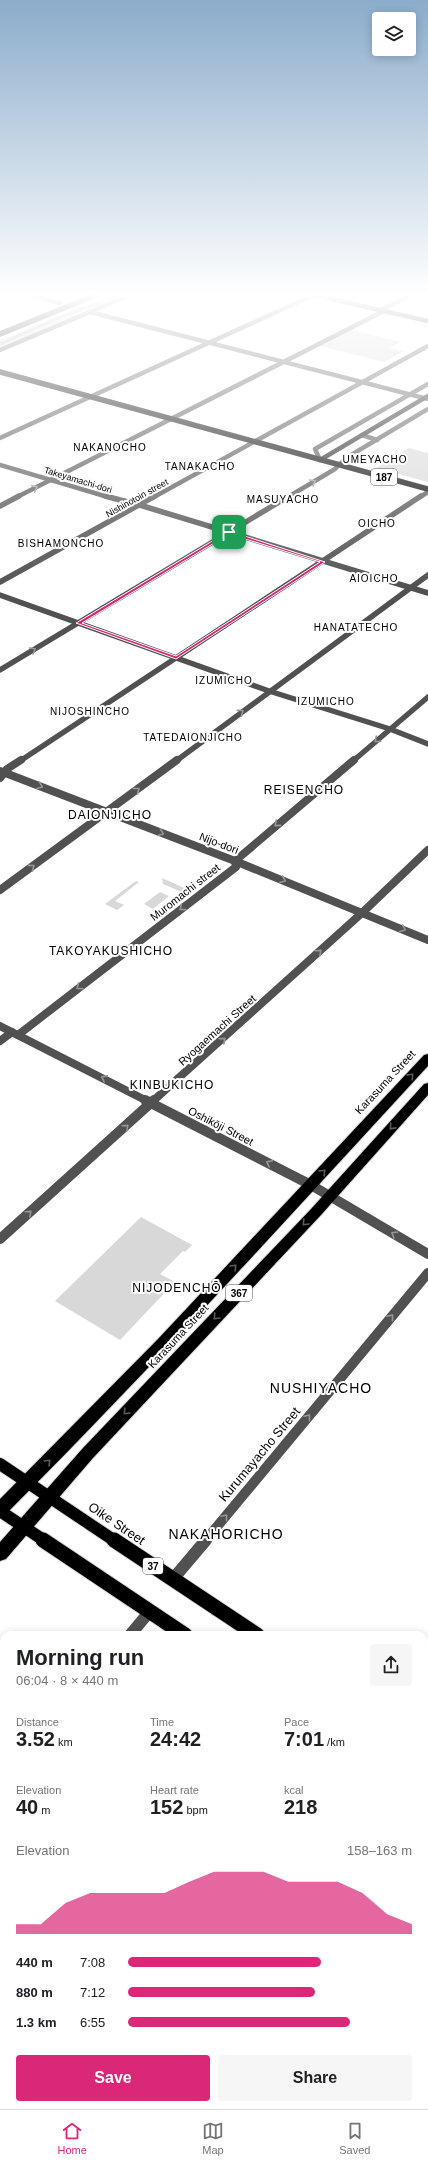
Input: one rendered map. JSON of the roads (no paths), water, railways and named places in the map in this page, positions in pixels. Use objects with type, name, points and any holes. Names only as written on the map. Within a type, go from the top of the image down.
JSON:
[{"type":"highway","name":"Karasuma Street","points":[[0,1510],[69,1441],[311,1185],[428,1058]]},
{"type":"highway","name":"Karasuma Street","points":[[0,1554],[88,1453],[330,1196],[428,1087]]},
{"type":"main road","name":"187","points":[[69,391],[428,490]]},
{"type":"main road","name":"Oike Street","points":[[0,1464],[251,1631]]},
{"type":"main road","points":[[0,1510],[179,1631]]},
{"type":"street","points":[[0,438],[101,391]]},
{"type":"street","points":[[0,506],[223,391]]},
{"type":"street","name":"Nishinotoin street","points":[[0,582],[345,391]]},
{"type":"street","points":[[400,391],[427,398]]},
{"type":"street","points":[[415,391],[314,449],[320,460],[427,398]]},
{"type":"street","points":[[0,670],[339,465],[346,458],[428,409]]},
{"type":"street","points":[[362,436],[377,440]]},
{"type":"street","name":"Takeyamachi-dori","points":[[0,465],[139,505],[428,593]]},
{"type":"street","points":[[1,774],[323,562],[428,490]]},
{"type":"street","points":[[0,890],[428,575]]},
{"type":"street","points":[[0,595],[269,691],[390,729],[428,744]]},
{"type":"street","name":"Muromachi street","points":[[15,1033],[236,868],[235,861],[428,697]]},
{"type":"street","name":"Nijo-dori","points":[[1,774],[108,812],[235,861],[363,912],[428,940]]},
{"type":"street","name":"Ryogaemachi Street","points":[[0,1239],[153,1103],[363,912],[428,850]]},
{"type":"street","name":"Oshikōji Street","points":[[0,1026],[311,1185],[428,1254]]},
{"type":"street","points":[[0,1042],[15,1033]]},
{"type":"street","name":"Kurumayacho Street","points":[[173,1579],[428,1273]]},
{"type":"street","points":[[133,1631],[150,1611]]},
{"type":"district","name":"NAKANOCHO","points":[[110,447]]},
{"type":"district","name":"UMEYACHO","points":[[375,459]]},
{"type":"district","name":"TANAKACHO","points":[[200,466]]},
{"type":"district","name":"MASUYACHO","points":[[283,499]]},
{"type":"district","name":"OICHO","points":[[377,523]]},
{"type":"district","name":"BISHAMONCHO","points":[[61,543]]},
{"type":"district","name":"AIOICHO","points":[[374,578]]},
{"type":"district","name":"HANATATECHO","points":[[356,627]]},
{"type":"district","name":"IZUMICHO","points":[[224,680]]},
{"type":"district","name":"IZUMICHO","points":[[326,701]]},
{"type":"district","name":"NIJOSHINCHO","points":[[90,711]]},
{"type":"district","name":"TATEDAIONJICHO","points":[[193,737]]},
{"type":"district","name":"REISENCHO","points":[[304,790]]},
{"type":"district","name":"DAIONJICHO","points":[[110,815]]},
{"type":"district","name":"TAKOYAKUSHICHO","points":[[111,951]]},
{"type":"district","name":"KINBUKICHO","points":[[172,1085]]},
{"type":"district","name":"NIJODENCHŌ","points":[[177,1288]]},
{"type":"district","name":"NUSHIYACHO","points":[[321,1388]]},
{"type":"district","name":"NAKAHORICHO","points":[[226,1534]]}]
